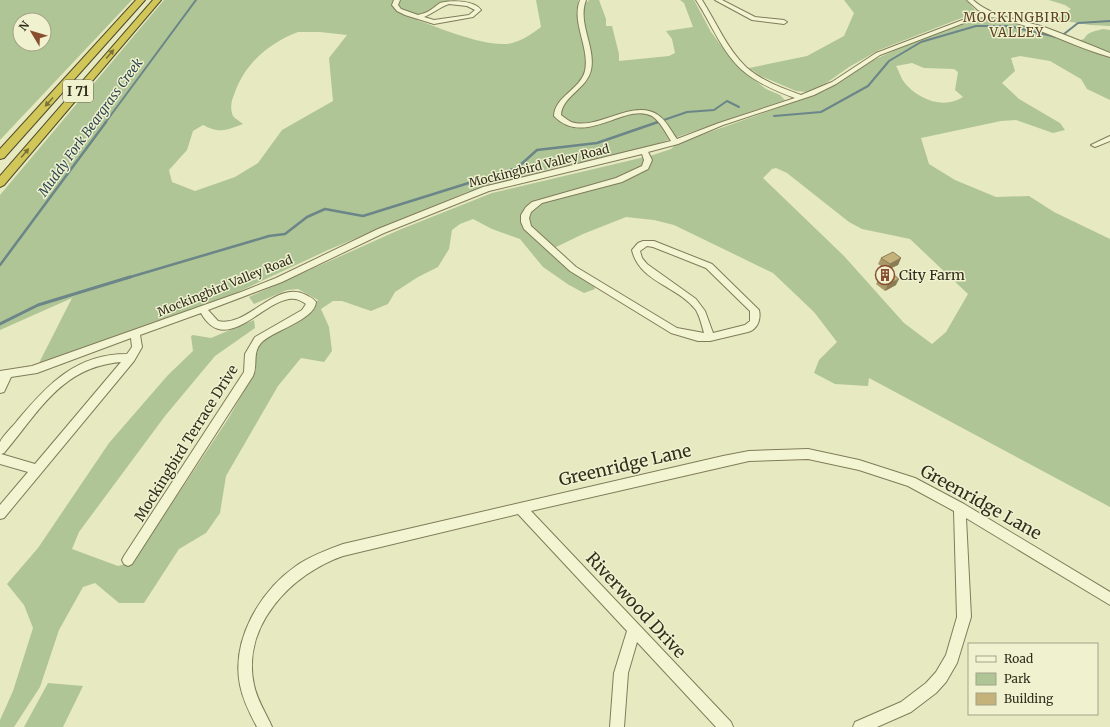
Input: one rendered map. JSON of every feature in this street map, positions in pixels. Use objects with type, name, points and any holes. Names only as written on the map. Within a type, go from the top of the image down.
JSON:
[{"type":"highway","name":"I 71","points":[[0,156],[141,0]]},
{"type":"highway","name":"I 71","points":[[0,183],[157,0]]},
{"type":"street","points":[[396,0],[395,5],[399,10],[419,17],[439,22],[471,16],[478,10],[473,6],[449,2],[440,5],[434,10],[419,17]]},
{"type":"street","points":[[583,0],[580,9],[587,48],[588,68],[586,78],[560,104],[556,113],[557,116],[566,124],[586,126],[635,113],[649,113],[659,121],[675,142]]},
{"type":"street","points":[[699,0],[709,14],[723,40],[744,68],[759,79],[802,98]]},
{"type":"street","points":[[718,0],[754,19],[784,22]]},
{"type":"street","name":"Mockingbird Valley Road","points":[[970,0],[980,9],[994,15],[1043,29],[1110,55]]},
{"type":"street","name":"Mockingbird Valley Road","points":[[4,375],[33,370],[135,334],[279,280],[346,247],[456,200],[486,189],[644,151],[675,142],[722,124],[802,98],[823,89],[868,59],[894,47],[967,19],[983,15],[994,15]]},
{"type":"street","points":[[1095,145],[1110,138]]},
{"type":"street","points":[[644,151],[648,160],[645,167],[619,180],[539,201],[528,208],[524,217],[525,222],[527,227],[573,269],[674,332],[698,337],[710,337],[748,328],[756,320],[754,310],[709,266],[654,244],[646,243],[638,247],[636,253],[642,265],[689,297],[699,308],[710,337]]},
{"type":"street","name":"Mockingbird Terrace Drive","points":[[128,560],[249,373],[250,354],[258,340],[305,312],[311,306],[311,302],[305,296],[299,294],[285,296],[234,325],[223,327],[210,321],[203,309]]},
{"type":"street","points":[[0,514],[137,349],[138,343],[135,334]]},
{"type":"street","points":[[0,450],[48,394],[69,374],[78,369],[110,359],[130,358]]},
{"type":"street","points":[[0,389],[4,375]]},
{"type":"street","name":"Greenridge Lane","points":[[265,727],[248,689],[246,667],[247,653],[252,633],[264,610],[279,589],[293,575],[309,564],[342,550],[749,456],[808,454],[859,465],[911,482],[960,508],[1110,599]]},
{"type":"street","points":[[0,460],[36,469]]},
{"type":"street","name":"Riverwood Drive","points":[[520,508],[726,727]]},
{"type":"street","points":[[860,727],[906,707],[931,688],[941,677],[952,658],[964,617],[960,508]]},
{"type":"street","points":[[617,727],[621,673],[634,629]]},
{"type":"green space","points":[[0,0],[132,0],[0,140]]},
{"type":"green space","points":[[164,0],[452,0],[442,3],[424,13],[417,20],[464,37],[502,44],[520,40],[541,27],[536,0],[578,0],[578,4],[586,3],[589,0],[599,0],[606,19],[606,26],[612,26],[619,54],[619,61],[669,56],[675,53],[672,39],[666,31],[693,27],[684,3],[680,0],[694,0],[711,32],[735,64],[766,89],[780,95],[785,100],[642,149],[545,170],[467,192],[328,250],[236,293],[39,363],[72,298],[0,330],[0,195]],"holes":[[[298,32],[320,32],[347,35],[329,58],[333,101],[282,130],[258,163],[235,177],[195,191],[172,182],[169,170],[187,150],[193,131],[203,125],[209,128],[223,130],[243,124],[233,116],[231,108],[232,100],[238,84],[251,64],[277,42],[287,37]]]},
{"type":"green space","points":[[844,0],[966,0],[977,12],[879,50],[849,67],[818,89],[808,92],[796,91],[761,76],[749,68],[807,56],[844,36],[854,13]]},
{"type":"green space","points":[[1049,0],[1110,0],[1110,26],[1049,21],[1060,17],[1071,9],[1065,5]]},
{"type":"green space","points":[[983,18],[1022,25],[1110,56],[1110,100],[1087,89],[1081,79],[1050,61],[1020,56],[1011,58],[1015,71],[1002,83],[1019,99],[1060,123],[1065,130],[1053,133],[1016,120],[1001,121],[921,138],[929,164],[955,180],[996,197],[1029,196],[1054,212],[1110,239],[1110,507],[869,378],[868,386],[835,384],[814,373],[819,360],[837,342],[814,312],[773,273],[674,225],[654,220],[626,217],[583,234],[550,250],[593,283],[595,289],[584,293],[569,285],[543,267],[520,239],[492,229],[473,219],[460,224],[452,230],[449,249],[438,267],[418,277],[395,292],[388,304],[371,311],[342,301],[333,301],[321,309],[329,327],[332,351],[324,362],[301,358],[278,386],[226,476],[220,513],[206,533],[179,549],[144,603],[119,603],[95,583],[83,587],[59,630],[40,687],[14,727],[0,727],[0,720],[13,691],[33,628],[24,605],[7,584],[38,548],[109,443],[168,375],[193,351],[191,336],[211,338],[254,320],[255,328],[215,356],[165,416],[79,532],[72,549],[118,566],[133,562],[228,419],[256,370],[256,351],[263,341],[308,313],[318,300],[298,289],[287,290],[254,304],[249,297],[399,230],[492,193],[653,155],[671,149],[676,144],[825,91],[869,62],[973,19]],"holes":[[[912,63],[924,68],[954,69],[958,72],[955,90],[963,97],[948,103],[931,101],[923,98],[909,88],[902,79],[896,66]],[[776,168],[787,173],[849,222],[862,229],[910,239],[968,294],[946,332],[932,344],[904,323],[844,256],[763,178],[772,169]]]},
{"type":"green space","points":[[1103,29],[1110,30],[1110,53],[1077,41],[1084,39],[1092,32]]},
{"type":"green space","points":[[48,683],[83,686],[63,727],[24,727]]},
{"type":"building","points":[[893,252],[901,258],[890,264],[881,258]]},
{"type":"building","points":[[890,272],[899,279],[888,284],[880,277]]},
{"type":"waterway","name":"Muddy Fork Beargrass Creek","points":[[105,123],[196,0]]},
{"type":"waterway","points":[[1064,34],[1078,23],[1110,21]]},
{"type":"waterway","points":[[774,116],[821,112],[868,86],[889,61],[921,42],[976,26],[1009,26],[1056,37]]},
{"type":"waterway","points":[[655,123],[687,112],[714,110],[727,101],[739,107]]},
{"type":"waterway","name":"Muddy Fork Beargrass Creek","points":[[0,265],[106,122]]},
{"type":"waterway","points":[[127,278],[269,236],[285,234],[307,217],[325,209],[363,216],[517,168],[537,150],[597,143],[658,122]]},
{"type":"waterway","points":[[0,324],[38,305],[130,277]]},
{"type":"place","name":"City Farm","points":[[885,275]]},
{"type":"district","name":"MOCKINGBIRD VALLEY","points":[[1017,24]]}]
